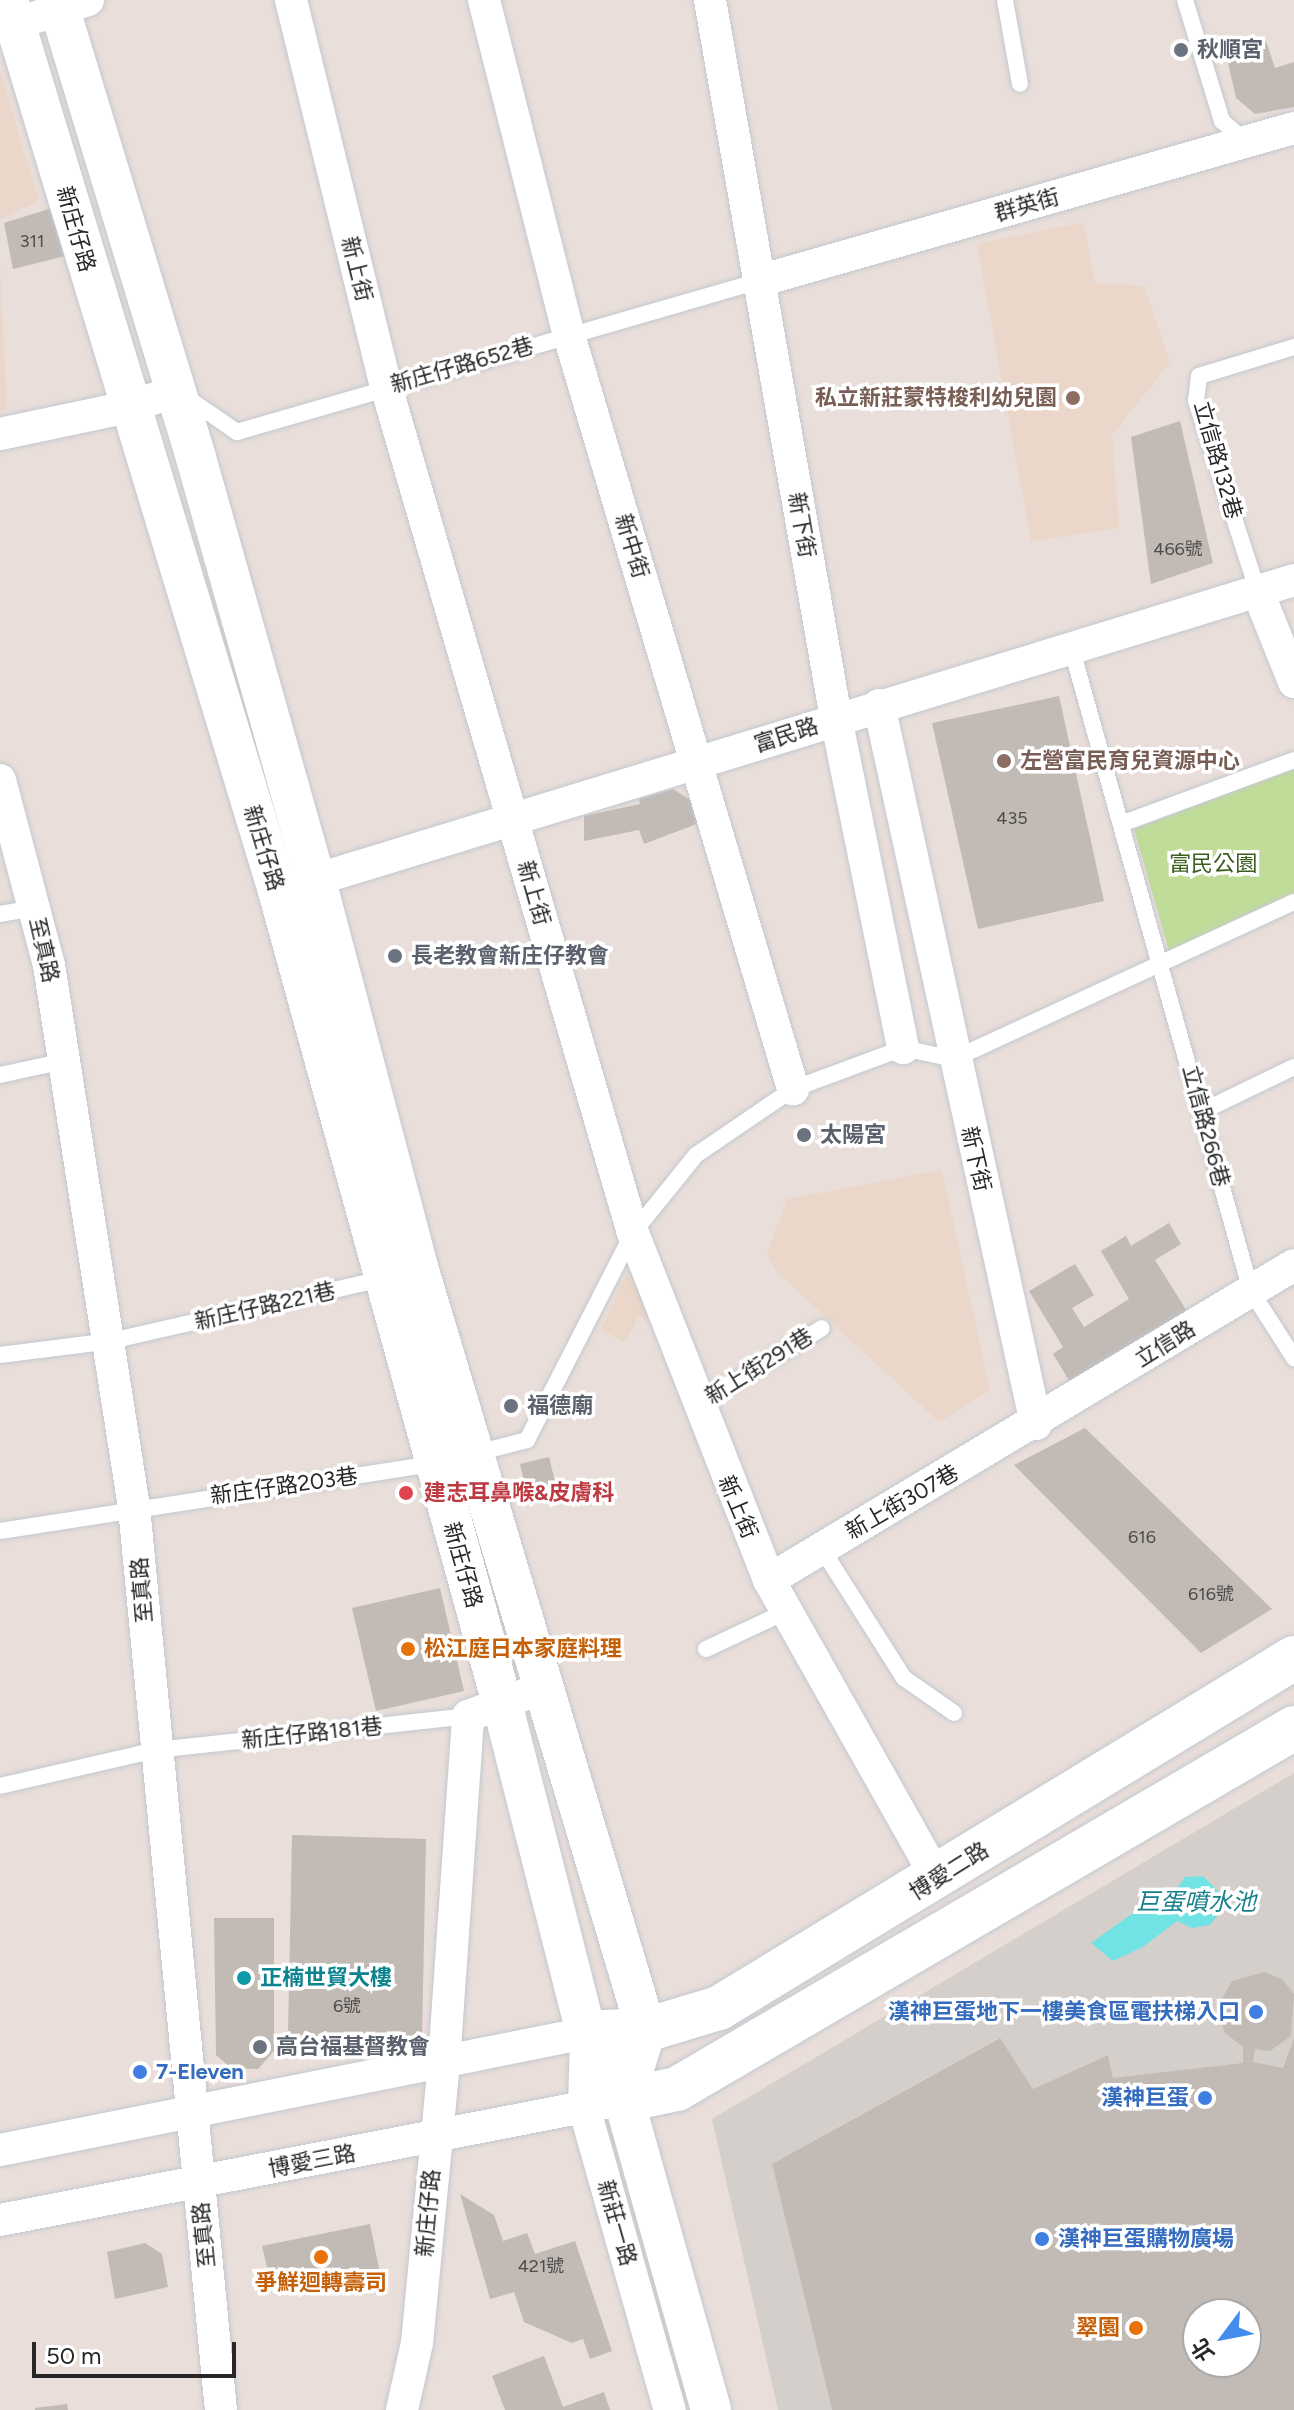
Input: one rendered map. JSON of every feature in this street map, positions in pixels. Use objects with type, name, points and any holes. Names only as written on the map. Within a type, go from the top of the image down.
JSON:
[{"type":"main road","name":"博愛二路","points":[[586,2033],[646,2030],[719,2008],[1294,1658]]},
{"type":"main road","points":[[604,2103],[677,2089],[1294,1728]]},
{"type":"street","name":"新上街","points":[[291,0],[386,386],[633,1233],[696,1405],[769,1580],[937,1878]]},
{"type":"street","name":"新中街","points":[[484,0],[569,335],[793,1089]]},
{"type":"street","name":"新下街","points":[[710,0],[836,718],[903,1048]]},
{"type":"street","points":[[11,12],[68,3]]},
{"type":"street","name":"新庄仔路","points":[[68,3],[316,881],[400,1273],[434,1464],[485,1709],[586,2033],[604,2103]]},
{"type":"street","name":"新庄仔路","points":[[11,12],[128,407],[278,891],[400,1273],[472,1454],[540,1689],[646,2030]]},
{"type":"street","name":"群英街","points":[[759,281],[1294,128]]},
{"type":"street","points":[[0,434],[128,407],[177,391]]},
{"type":"street","name":"富民路","points":[[278,891],[1294,580]]},
{"type":"street","points":[[1258,592],[1294,682]]},
{"type":"street","name":"新下街","points":[[879,705],[1036,1424]]},
{"type":"street","name":"至真路","points":[[0,780],[34,908],[65,1061],[111,1341],[134,1507],[221,2410]]},
{"type":"street","name":"立信路","points":[[1036,1424],[1294,1265]]},
{"type":"street","name":"新上街307巷","points":[[769,1580],[1036,1424]]},
{"type":"street","points":[[485,1709],[540,1689]]},
{"type":"street","name":"新庄仔路","points":[[402,2410],[417,2343],[435,2137],[485,1709]]},
{"type":"street","points":[[604,2103],[646,2030]]},
{"type":"street","points":[[0,2150],[586,2033]]},
{"type":"street","name":"博愛三路","points":[[0,2220],[604,2103]]},
{"type":"street","name":"新莊一路","points":[[604,2103],[670,2410]]},
{"type":"street","name":"新莊一路","points":[[604,2103],[711,2410]]},
{"type":"lane","points":[[1005,0],[1020,84]]},
{"type":"lane","points":[[1185,0],[1222,121],[1247,143]]},
{"type":"lane","name":"新庄仔路652巷","points":[[177,391],[237,432],[386,386],[759,281]]},
{"type":"lane","name":"立信路132巷","points":[[1258,592],[1196,401],[1199,376],[1294,347]]},
{"type":"lane","name":"立信路266巷","points":[[1072,650],[1251,1291],[1294,1358]]},
{"type":"lane","points":[[1121,824],[1294,760]]},
{"type":"lane","points":[[903,1048],[954,1059],[1294,902]]},
{"type":"lane","points":[[0,914],[34,908]]},
{"type":"lane","name":"新庄仔路203巷","points":[[0,1531],[134,1507],[434,1464],[527,1440],[633,1233],[696,1155],[793,1089],[903,1048]]},
{"type":"lane","points":[[0,1075],[65,1061]]},
{"type":"lane","points":[[1203,1111],[1294,1067]]},
{"type":"lane","name":"新庄仔路221巷","points":[[0,1355],[111,1341],[400,1273]]},
{"type":"lane","name":"新上街291巷","points":[[696,1405],[822,1328]]},
{"type":"lane","points":[[822,1549],[904,1678],[954,1713]]},
{"type":"lane","points":[[706,1649],[787,1611]]},
{"type":"lane","name":"新庄仔路181巷","points":[[0,1786],[156,1750],[485,1709]]},
{"type":"shaded area","points":[[0,70],[39,201],[0,219]]},
{"type":"shaded area","name":"私立新莊蒙特梭利幼兒園","points":[[1083,222],[1095,283],[1144,286],[1170,362],[1112,435],[1119,528],[1031,541],[977,244]]},
{"type":"shaded area","points":[[0,264],[7,409],[0,411]]},
{"type":"shaded area","points":[[942,1170],[990,1390],[939,1422],[778,1273],[767,1254],[787,1199]]},
{"type":"shaded area","points":[[626,1275],[643,1282],[655,1324],[639,1316],[625,1342],[601,1330]]},
{"type":"shaded area","points":[[1294,1773],[1294,2151],[1121,2121],[1108,2055],[1033,2089],[999,2038],[772,2164],[832,2410],[778,2410],[712,2119]]},
{"type":"green space","name":"富民公園","points":[[1294,769],[1294,894],[1169,951],[1134,829]]},
{"type":"water","name":"巨蛋噴水池","points":[[1203,1876],[1221,1894],[1221,1911],[1210,1925],[1192,1928],[1177,1921],[1143,1947],[1113,1961],[1091,1943],[1133,1913],[1170,1898],[1185,1877]]},
{"type":"building","points":[[1266,41],[1275,68],[1294,62],[1294,107],[1255,114],[1236,98],[1226,54]]},
{"type":"building","points":[[52,208],[65,256],[13,269],[4,223]]},
{"type":"building","points":[[1180,421],[1213,563],[1151,584],[1131,437]]},
{"type":"building","points":[[1059,696],[1104,901],[978,929],[932,723]]},
{"type":"building","points":[[673,789],[695,803],[702,822],[644,844],[639,830],[584,841],[584,816],[640,804],[639,799]]},
{"type":"building","points":[[1169,1223],[1181,1244],[1155,1260],[1190,1316],[1073,1387],[1053,1354],[1063,1347],[1029,1291],[1075,1264],[1094,1295],[1072,1308],[1084,1327],[1129,1299],[1101,1251],[1126,1236],[1131,1246]]},
{"type":"building","points":[[1085,1428],[1272,1609],[1201,1653],[1014,1465]]},
{"type":"building","points":[[549,1457],[556,1486],[527,1493],[520,1464]]},
{"type":"building","name":"松江庭日本家庭料理","points":[[440,1588],[464,1691],[376,1711],[352,1608]]},
{"type":"building","points":[[292,1835],[426,1839],[422,2039],[288,2035]]},
{"type":"building","name":"正楠世貿大樓","points":[[214,1918],[274,1918],[274,2051],[258,2069],[231,2068],[216,2055]]},
{"type":"building","name":"漢神巨蛋購物廣場","points":[[1264,1972],[1282,1979],[1294,1994],[1291,2036],[1270,2051],[1255,2049],[1253,2062],[1283,2068],[1294,2038],[1294,2410],[832,2410],[772,2164],[1000,2038],[1033,2089],[1108,2055],[1113,2078],[1243,2063],[1243,2047],[1224,2032],[1219,2005],[1232,1981]]},
{"type":"building","points":[[460,2194],[494,2215],[503,2241],[527,2233],[535,2254],[575,2241],[612,2351],[590,2359],[583,2339],[572,2343],[524,2322],[514,2292],[490,2299]]},
{"type":"building","name":"爭鮮迴轉壽司","points":[[370,2224],[383,2288],[358,2293],[356,2286],[267,2267],[262,2246]]},
{"type":"building","points":[[145,2243],[162,2254],[168,2287],[115,2299],[107,2252]]},
{"type":"building","points":[[544,2356],[563,2407],[604,2392],[610,2410],[505,2410],[492,2376]]},
{"type":"building","points":[[67,2404],[68,2410],[35,2410],[35,2408]]},
{"type":"place","name":"秋順宮","points":[[1181,50]]},
{"type":"place","name":"私立新莊蒙特梭利幼兒園","points":[[1073,398]]},
{"type":"place","name":"左營富民育兒資源中心","points":[[1004,761]]},
{"type":"place","name":"長老教會新庄仔教會","points":[[395,956]]},
{"type":"place","name":"太陽宮","points":[[804,1135]]},
{"type":"place","name":"福德廟","points":[[511,1406]]},
{"type":"place","name":"建志耳鼻喉&皮膚科","points":[[406,1493]]},
{"type":"place","name":"松江庭日本家庭料理","points":[[408,1649]]},
{"type":"place","name":"正楠世貿大樓","points":[[244,1978]]},
{"type":"place","name":"漢神巨蛋地下一樓美食區電扶梯入口","points":[[1256,2012]]},
{"type":"place","name":"高台福基督教會","points":[[260,2047]]},
{"type":"place","name":"7-Eleven","points":[[140,2072]]},
{"type":"place","name":"漢神巨蛋","points":[[1205,2098]]},
{"type":"place","name":"漢神巨蛋購物廣場","points":[[1042,2239]]},
{"type":"place","name":"爭鮮迴轉壽司","points":[[321,2257]]},
{"type":"place","name":"翠園","points":[[1136,2328]]}]
